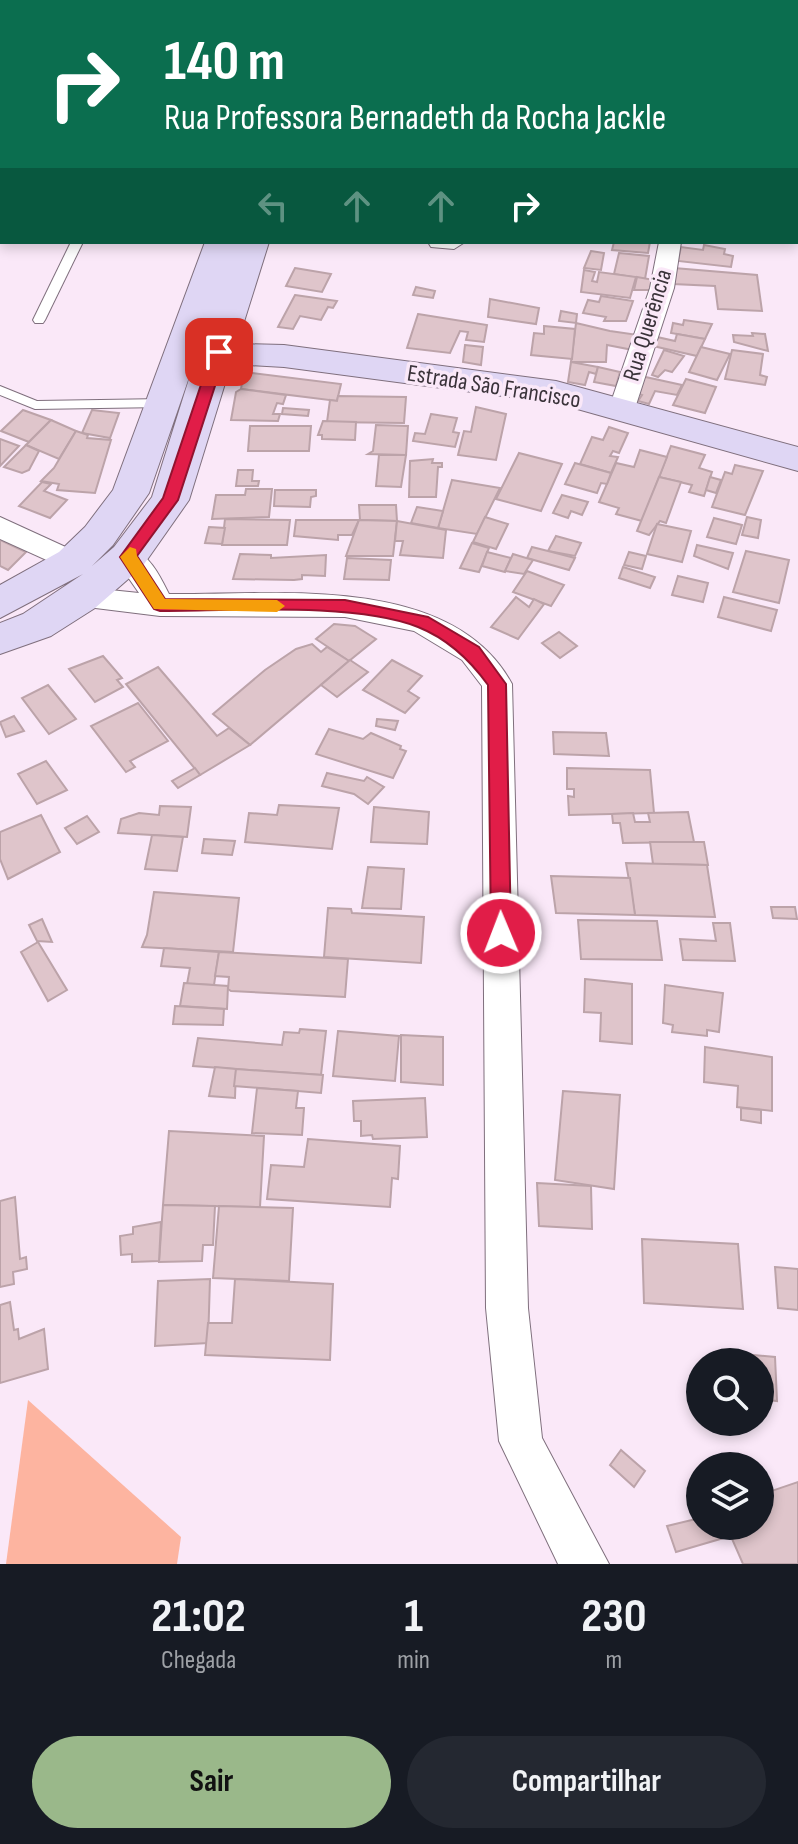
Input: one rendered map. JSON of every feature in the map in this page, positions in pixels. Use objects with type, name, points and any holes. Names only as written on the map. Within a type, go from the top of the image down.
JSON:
[{"type":"main road","points":[[0,603],[77,580],[128,557],[170,500],[221,244]]},
{"type":"main road","points":[[0,639],[37,625],[77,580],[99,536],[130,493],[164,403],[201,352],[252,244]]},
{"type":"main road","name":"Estrada São Francisco","points":[[201,352],[284,356],[556,392],[798,459]]},
{"type":"street","name":"Rua Querência","points":[[622,408],[662,288],[670,244]]},
{"type":"street","points":[[0,527],[77,580],[160,605],[345,606],[422,622],[473,652],[497,684],[508,1323],[521,1441],[572,1546],[586,1564]]},
{"type":"street","points":[[128,557],[147,579],[160,605]]},
{"type":"lane","points":[[39,320],[76,244]]},
{"type":"lane","points":[[0,390],[35,405],[164,403]]},
{"type":"shaded area","points":[[28,1400],[181,1537],[177,1564],[6,1564]]},
{"type":"building","points":[[614,244],[650,244],[648,253],[612,250]]},
{"type":"building","points":[[704,245],[725,249],[724,254],[733,256],[731,267],[678,261],[681,247],[703,250]]},
{"type":"building","points":[[591,251],[604,253],[601,270],[584,268]]},
{"type":"building","points":[[619,253],[649,256],[645,279],[614,274]]},
{"type":"building","points":[[295,268],[331,274],[322,292],[286,286]]},
{"type":"building","points":[[674,268],[757,275],[762,311],[718,309],[715,286],[673,284]]},
{"type":"building","points":[[584,270],[595,272],[592,281],[597,282],[599,272],[636,277],[630,298],[581,292]]},
{"type":"building","points":[[637,277],[654,280],[652,290],[634,290]]},
{"type":"building","points":[[416,287],[435,291],[433,298],[413,295]]},
{"type":"building","points":[[295,295],[337,301],[333,308],[328,307],[321,320],[300,316],[293,329],[278,327]]},
{"type":"building","points":[[601,296],[633,301],[626,321],[604,321],[606,317],[583,313],[588,300],[599,302]]},
{"type":"building","points":[[490,299],[539,308],[536,324],[488,317]]},
{"type":"building","points":[[561,311],[577,314],[576,323],[559,321]]},
{"type":"building","points":[[418,314],[487,325],[484,342],[466,340],[468,332],[460,331],[450,353],[407,348]]},
{"type":"building","points":[[684,320],[712,324],[705,339],[671,333],[673,323],[683,325]]},
{"type":"building","points":[[576,323],[638,335],[633,350],[607,345],[606,362],[571,362]]},
{"type":"building","points":[[544,326],[575,329],[572,359],[531,355],[534,333],[544,334]]},
{"type":"building","points":[[752,333],[765,334],[768,351],[734,342],[733,335],[753,336]]},
{"type":"building","points":[[677,334],[705,339],[697,356],[653,346],[657,337],[675,341]]},
{"type":"building","points":[[465,345],[483,347],[481,365],[463,362]]},
{"type":"building","points":[[701,347],[730,354],[717,380],[689,372]]},
{"type":"building","points":[[664,350],[684,356],[672,372],[665,370],[658,377],[652,375]]},
{"type":"building","points":[[732,350],[763,354],[760,375],[767,377],[765,385],[725,379]]},
{"type":"building","points":[[571,362],[598,367],[596,374],[589,372],[585,385],[568,382]]},
{"type":"building","points":[[598,367],[620,372],[616,386],[594,382]]},
{"type":"building","points":[[244,372],[341,384],[337,401],[241,389]]},
{"type":"building","points":[[641,376],[682,385],[677,395],[655,391],[649,404],[638,401],[642,395],[636,393]]},
{"type":"building","points":[[686,379],[716,387],[705,413],[673,405]]},
{"type":"building","points":[[241,389],[286,395],[283,404],[277,403],[273,414],[280,414],[278,421],[231,420],[236,392]]},
{"type":"building","points":[[338,396],[406,397],[404,423],[327,422],[330,400],[337,401]]},
{"type":"building","points":[[476,407],[506,414],[496,460],[458,455],[464,431],[471,432]]},
{"type":"building","points":[[283,408],[309,410],[308,416],[282,414]]},
{"type":"building","points":[[23,410],[51,420],[29,442],[1,431]]},
{"type":"building","points":[[92,410],[119,413],[110,438],[82,433]]},
{"type":"building","points":[[431,414],[457,418],[453,432],[459,433],[455,447],[413,441],[415,433],[425,434]]},
{"type":"building","points":[[51,420],[76,431],[59,459],[26,445]]},
{"type":"building","points":[[323,421],[356,422],[355,440],[322,439],[322,435],[318,435]]},
{"type":"building","points":[[376,425],[408,426],[406,455],[368,454],[373,451]]},
{"type":"building","points":[[250,426],[311,426],[309,451],[248,451]]},
{"type":"building","points":[[609,427],[628,433],[619,453],[613,451],[610,456],[618,457],[611,473],[580,464],[592,437],[603,440]]},
{"type":"building","points":[[76,431],[88,435],[87,438],[111,440],[95,493],[57,490],[59,484],[41,481],[54,468]]},
{"type":"building","points":[[0,439],[19,446],[0,466]]},
{"type":"building","points":[[26,445],[39,451],[29,470],[22,473],[4,467]]},
{"type":"building","points":[[671,446],[705,455],[699,468],[712,472],[704,496],[689,492],[692,485],[659,477]]},
{"type":"building","points":[[640,450],[667,457],[642,521],[616,514],[619,508],[599,502],[616,463],[634,467]]},
{"type":"building","points":[[519,453],[562,464],[541,511],[496,499]]},
{"type":"building","points":[[379,455],[406,455],[401,487],[376,486]]},
{"type":"building","points":[[433,459],[432,463],[442,463],[442,467],[438,467],[436,497],[409,497],[410,461]]},
{"type":"building","points":[[575,463],[611,473],[607,484],[601,483],[597,493],[565,484]]},
{"type":"building","points":[[735,465],[763,471],[745,515],[712,507],[725,472],[732,474]]},
{"type":"building","points":[[238,470],[253,470],[252,481],[259,481],[258,486],[236,486]]},
{"type":"building","points":[[659,477],[681,482],[666,523],[660,521],[649,535],[637,531]]},
{"type":"building","points":[[710,477],[721,480],[716,493],[706,490]]},
{"type":"building","points":[[452,480],[500,488],[477,534],[438,528]]},
{"type":"building","points":[[42,482],[51,484],[44,491],[67,500],[50,518],[19,506]]},
{"type":"building","points":[[246,489],[272,489],[269,517],[212,519],[216,495],[245,495]]},
{"type":"building","points":[[275,490],[316,490],[316,496],[311,497],[310,507],[274,506]]},
{"type":"building","points":[[562,495],[588,502],[582,515],[571,511],[568,518],[553,513]]},
{"type":"building","points":[[359,505],[396,505],[397,521],[360,520]]},
{"type":"building","points":[[417,507],[443,511],[438,528],[411,523]]},
{"type":"building","points":[[485,517],[508,524],[496,549],[473,542]]},
{"type":"building","points":[[747,517],[761,520],[758,538],[742,535]]},
{"type":"building","points":[[714,518],[742,525],[736,544],[707,537]]},
{"type":"building","points":[[225,519],[290,520],[287,545],[222,545]]},
{"type":"building","points":[[296,520],[359,520],[352,535],[338,535],[338,540],[294,536]]},
{"type":"building","points":[[359,520],[397,521],[393,556],[346,556]]},
{"type":"building","points":[[397,521],[446,530],[443,558],[400,555],[403,541],[395,541]]},
{"type":"building","points":[[657,524],[691,531],[682,562],[647,554]]},
{"type":"building","points":[[209,527],[225,528],[222,544],[205,543]]},
{"type":"building","points":[[556,536],[581,543],[575,556],[548,551]]},
{"type":"building","points":[[0,540],[26,552],[8,570],[0,566]]},
{"type":"building","points":[[472,543],[489,548],[479,572],[460,568]]},
{"type":"building","points":[[697,545],[733,553],[728,569],[694,556]]},
{"type":"building","points":[[532,547],[575,558],[569,570],[527,558]]},
{"type":"building","points":[[746,551],[789,560],[779,603],[733,592]]},
{"type":"building","points":[[487,552],[511,558],[505,572],[482,566]]},
{"type":"building","points":[[629,552],[646,556],[642,569],[624,565]]},
{"type":"building","points":[[240,554],[271,555],[271,558],[326,555],[325,576],[302,575],[302,579],[294,580],[233,579]]},
{"type":"building","points":[[513,554],[533,560],[524,574],[505,571]]},
{"type":"building","points":[[347,558],[391,560],[389,580],[344,579]]},
{"type":"building","points":[[623,567],[655,577],[650,588],[619,578]]},
{"type":"building","points":[[527,571],[564,585],[551,606],[513,592]]},
{"type":"building","points":[[678,576],[708,583],[703,602],[672,595]]},
{"type":"building","points":[[516,597],[529,607],[534,599],[544,604],[518,639],[491,627]]},
{"type":"building","points":[[724,597],[777,610],[771,631],[718,617]]},
{"type":"building","points":[[334,624],[355,626],[376,639],[349,661],[316,639]]},
{"type":"building","points":[[559,632],[577,646],[560,658],[542,643]]},
{"type":"building","points":[[312,644],[321,652],[327,647],[349,661],[250,745],[213,714],[265,670],[296,649]]},
{"type":"building","points":[[103,656],[122,678],[117,680],[123,687],[95,702],[69,669]]},
{"type":"building","points":[[350,660],[368,672],[337,697],[321,685]]},
{"type":"building","points":[[392,660],[422,676],[408,691],[419,698],[405,713],[363,690]]},
{"type":"building","points":[[158,667],[217,736],[229,728],[250,745],[200,775],[126,684]]},
{"type":"building","points":[[48,685],[76,719],[49,734],[22,698]]},
{"type":"building","points":[[138,703],[168,741],[130,761],[135,767],[126,772],[91,726]]},
{"type":"building","points":[[14,716],[24,731],[6,737],[0,722]]},
{"type":"building","points":[[377,719],[398,721],[395,730],[376,726]]},
{"type":"building","points":[[329,729],[363,739],[371,733],[401,746],[400,749],[406,751],[393,778],[316,754]]},
{"type":"building","points":[[553,732],[606,733],[609,756],[554,754]]},
{"type":"building","points":[[46,761],[67,790],[37,804],[18,774]]},
{"type":"building","points":[[195,768],[200,775],[178,788],[172,781]]},
{"type":"building","points":[[567,768],[650,770],[654,813],[569,815],[568,796],[574,797],[574,789],[567,789]]},
{"type":"building","points":[[327,773],[364,781],[367,777],[384,787],[368,804],[354,794],[322,786]]},
{"type":"building","points":[[279,805],[339,808],[332,849],[245,842],[249,813],[277,815]]},
{"type":"building","points":[[160,806],[191,807],[187,837],[118,833],[121,819],[139,813],[159,815]]},
{"type":"building","points":[[374,807],[429,812],[427,844],[371,842]]},
{"type":"building","points":[[688,812],[694,842],[623,843],[620,823],[613,823],[612,814],[633,813],[635,822],[650,822],[648,813]]},
{"type":"building","points":[[41,815],[60,852],[8,879],[0,859],[0,832]]},
{"type":"building","points":[[87,816],[99,832],[77,844],[65,828]]},
{"type":"building","points":[[152,835],[183,837],[177,871],[145,869]]},
{"type":"building","points":[[204,839],[235,841],[232,855],[202,853]]},
{"type":"building","points":[[650,842],[704,842],[708,865],[653,864]]},
{"type":"building","points":[[626,863],[707,865],[715,917],[635,915]]},
{"type":"building","points":[[368,867],[404,869],[401,909],[362,908]]},
{"type":"building","points":[[551,876],[630,878],[635,915],[556,913]]},
{"type":"building","points":[[154,892],[239,898],[233,952],[142,947]]},
{"type":"building","points":[[771,907],[795,907],[797,919],[773,918]]},
{"type":"building","points":[[328,908],[351,909],[352,913],[424,917],[421,963],[324,957]]},
{"type":"building","points":[[42,919],[52,942],[37,941],[29,925]]},
{"type":"building","points":[[578,920],[657,921],[662,960],[581,959]]},
{"type":"building","points":[[713,923],[730,923],[735,961],[683,960],[680,939],[716,941]]},
{"type":"building","points":[[38,942],[67,990],[48,1001],[21,952]]},
{"type":"building","points":[[164,948],[219,952],[214,985],[187,984],[190,968],[161,966]]},
{"type":"building","points":[[219,952],[348,959],[345,997],[231,991],[228,989],[229,977],[215,976]]},
{"type":"building","points":[[585,979],[632,984],[632,1044],[600,1041],[601,1013],[584,1012]]},
{"type":"building","points":[[184,983],[228,986],[227,1009],[180,1006]]},
{"type":"building","points":[[665,985],[723,993],[719,1032],[707,1030],[707,1036],[672,1032],[673,1025],[663,1023]]},
{"type":"building","points":[[175,1006],[224,1009],[223,1025],[173,1024]]},
{"type":"building","points":[[300,1029],[326,1031],[321,1075],[193,1066],[198,1038],[282,1045],[284,1032],[299,1033]]},
{"type":"building","points":[[338,1031],[399,1036],[395,1081],[333,1076]]},
{"type":"building","points":[[401,1035],[443,1037],[443,1085],[401,1082]]},
{"type":"building","points":[[705,1047],[772,1057],[772,1111],[737,1107],[738,1086],[704,1082]]},
{"type":"building","points":[[215,1067],[236,1069],[235,1098],[209,1096]]},
{"type":"building","points":[[236,1069],[323,1075],[321,1093],[234,1086]]},
{"type":"building","points":[[257,1088],[298,1091],[296,1108],[304,1108],[302,1135],[252,1133]]},
{"type":"building","points":[[563,1091],[620,1095],[614,1189],[555,1180]]},
{"type":"building","points":[[425,1098],[427,1137],[373,1139],[372,1135],[361,1136],[361,1121],[354,1121],[353,1101]]},
{"type":"building","points":[[741,1108],[761,1110],[761,1123],[741,1120]]},
{"type":"building","points":[[169,1131],[264,1136],[260,1207],[163,1205]]},
{"type":"building","points":[[308,1139],[400,1146],[398,1179],[392,1178],[390,1207],[267,1199],[271,1165],[304,1167]]},
{"type":"building","points":[[537,1183],[591,1186],[592,1229],[539,1226]]},
{"type":"building","points":[[15,1197],[20,1259],[26,1257],[27,1269],[13,1272],[14,1284],[0,1287],[0,1201]]},
{"type":"building","points":[[163,1205],[215,1206],[213,1245],[203,1245],[202,1261],[159,1262]]},
{"type":"building","points":[[219,1206],[293,1208],[289,1281],[213,1278]]},
{"type":"building","points":[[161,1222],[159,1261],[132,1262],[132,1254],[121,1255],[120,1236],[133,1234],[133,1227]]},
{"type":"building","points":[[642,1239],[738,1244],[743,1309],[644,1303]]},
{"type":"building","points":[[775,1267],[798,1269],[798,1310],[778,1308]]},
{"type":"building","points":[[210,1279],[208,1343],[155,1346],[158,1281]]},
{"type":"building","points":[[235,1279],[333,1284],[330,1360],[205,1355],[208,1323],[232,1323]]},
{"type":"building","points":[[10,1302],[14,1330],[18,1329],[19,1339],[44,1329],[48,1369],[0,1383],[0,1305]]},
{"type":"building","points":[[774,1357],[775,1357],[777,1401],[774,1401]]},
{"type":"building","points":[[621,1450],[645,1471],[634,1487],[610,1465]]},
{"type":"building","points":[[798,1482],[798,1564],[743,1564],[732,1540],[774,1540],[774,1490]]},
{"type":"building","points":[[686,1521],[686,1540],[717,1540],[676,1552],[667,1526]]},
{"type":"slow traffic","points":[[130,553],[128,557],[147,579],[160,605],[277,606]]},
{"type":"route","points":[[219,352],[170,500],[128,557],[147,579],[160,605],[345,606],[422,622],[473,652],[497,684],[501,933]]}]
